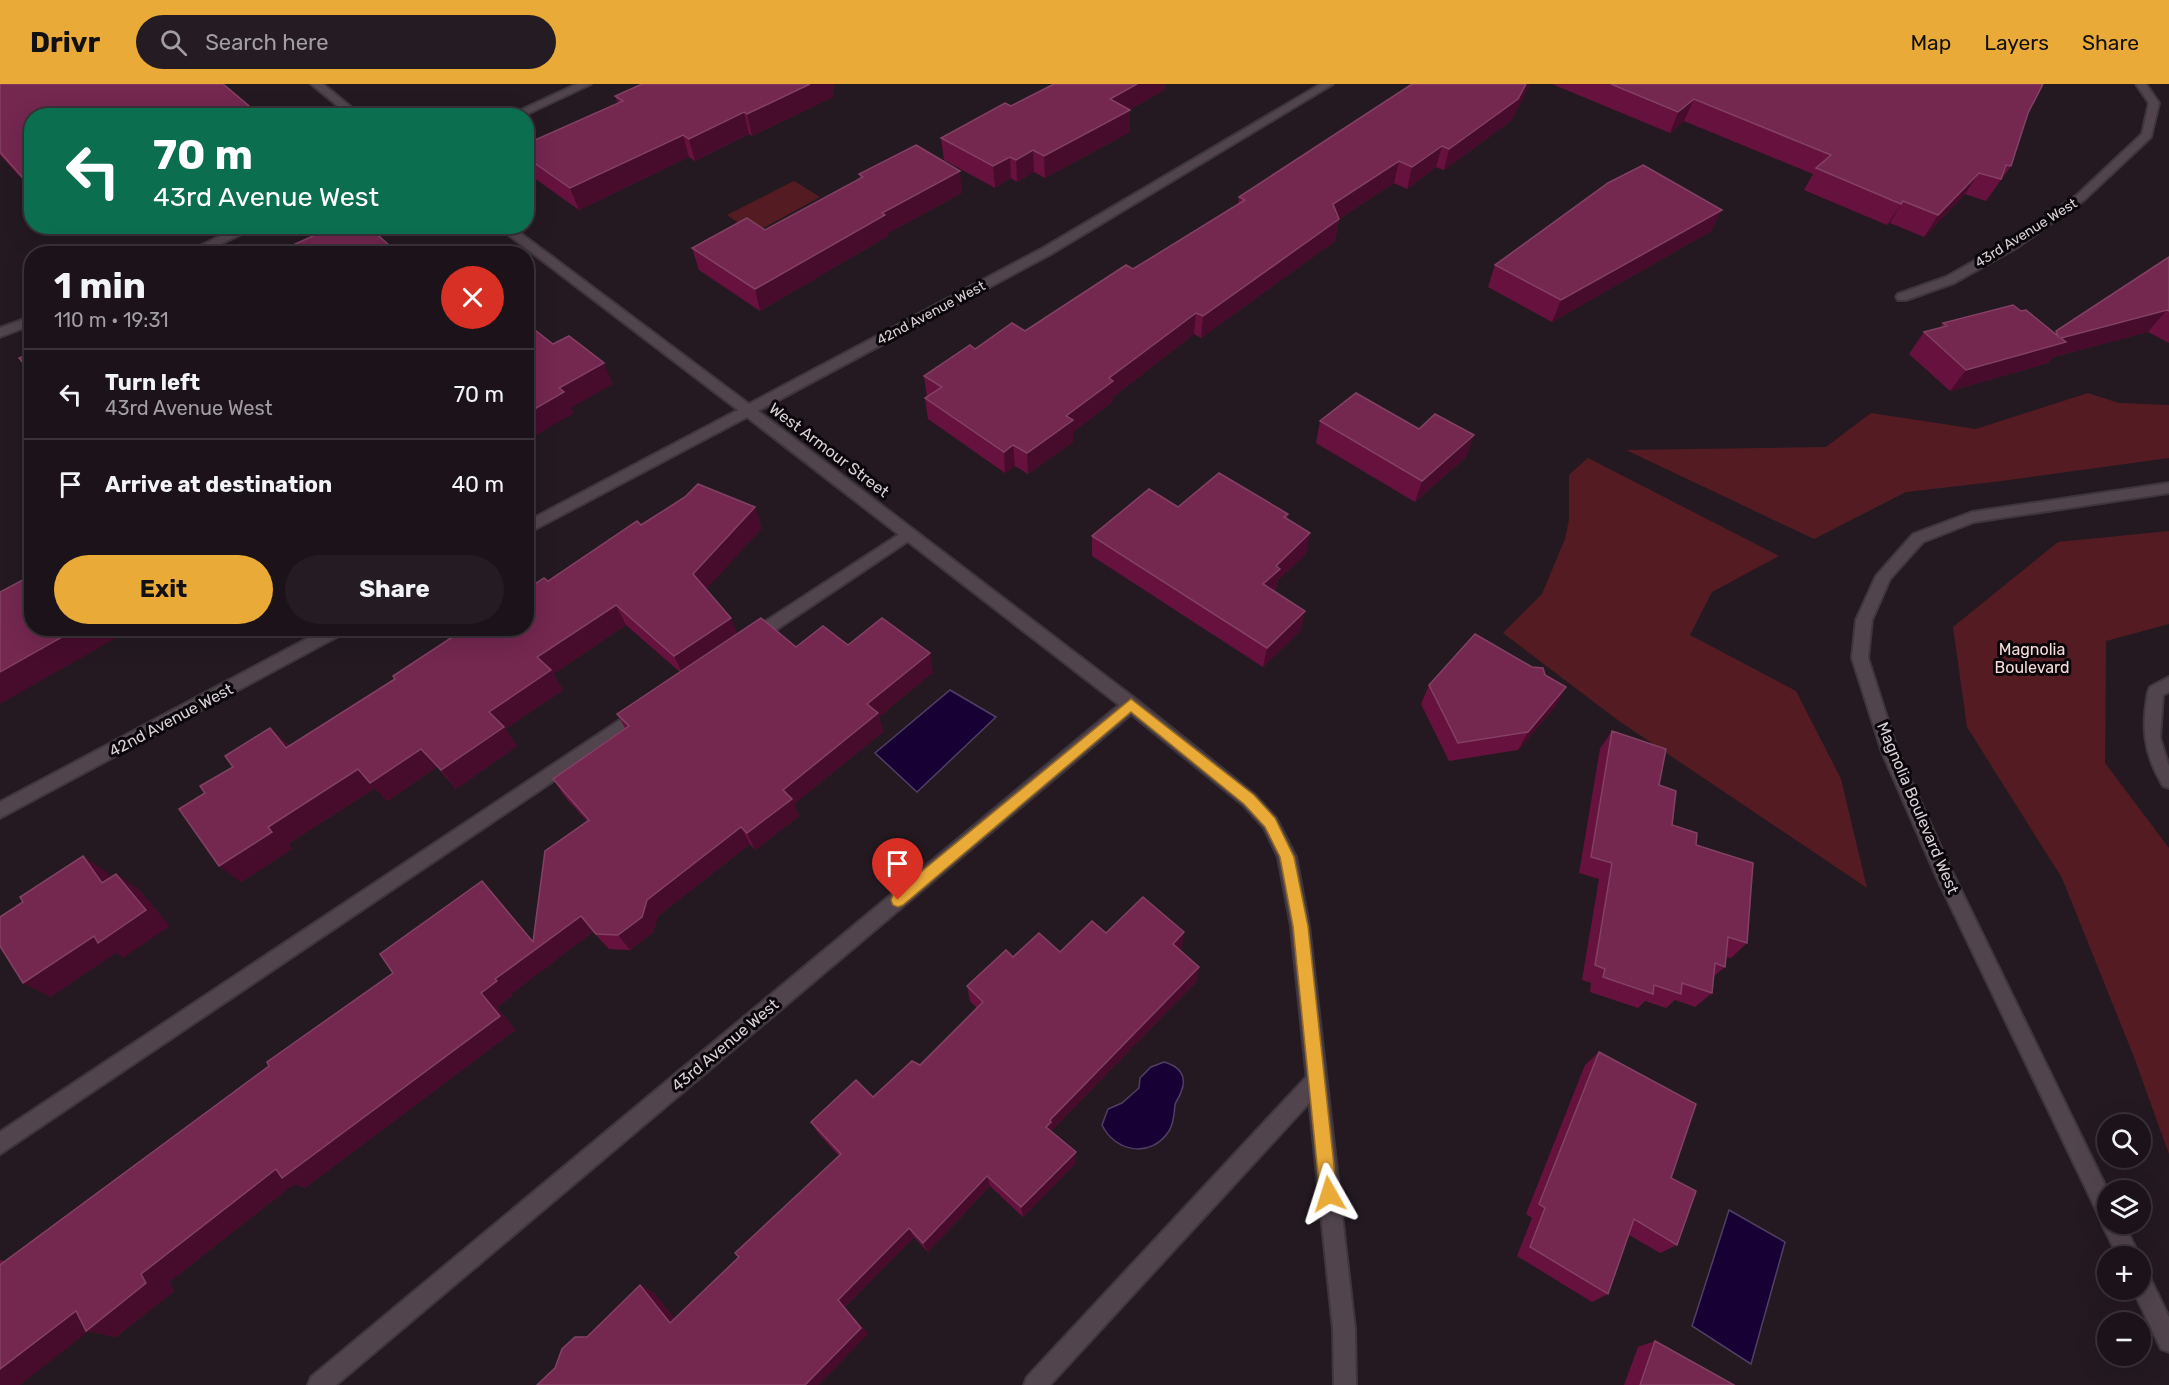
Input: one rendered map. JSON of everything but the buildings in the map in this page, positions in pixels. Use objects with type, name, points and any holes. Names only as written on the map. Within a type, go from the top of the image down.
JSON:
[{"type":"street","points":[[316,84],[347,108]]},
{"type":"street","points":[[531,108],[586,84]]},
{"type":"street","name":"42nd Avenue West","points":[[534,525],[1047,251],[1328,84]]},
{"type":"street","name":"43rd Avenue West","points":[[1902,297],[1950,279],[2012,245],[2080,198],[2148,135],[2154,103],[2141,84]]},
{"type":"street","points":[[207,246],[234,234]]},
{"type":"street","name":"West Armour Street","points":[[514,234],[529,246]]},
{"type":"street","name":"West Armour Street","points":[[534,249],[909,533],[1131,705],[1249,800],[1274,830],[1287,857],[1300,926],[1344,1329],[1345,1385]]},
{"type":"street","points":[[0,333],[24,323]]},
{"type":"street","name":"Magnolia Boulevard West","points":[[2097,1190],[1946,878],[1890,752],[1860,658],[1864,620],[1884,576],[1918,538],[1972,517],[2169,488]]},
{"type":"street","points":[[736,649],[909,533]]},
{"type":"street","name":"42nd Avenue West","points":[[0,811],[326,636]]},
{"type":"street","points":[[2169,683],[2156,692],[2150,723],[2156,762],[2169,781]]},
{"type":"street","points":[[0,1144],[656,703]]},
{"type":"street","name":"43rd Avenue West","points":[[319,1385],[1131,705]]},
{"type":"street","points":[[1035,1385],[1316,1081]]},
{"type":"street","points":[[2149,1300],[2169,1341]]},
{"type":"green space","points":[[794,181],[820,197],[754,233],[727,215]]},
{"type":"green space","points":[[2088,393],[2119,403],[2169,405],[2169,458],[1906,492],[1814,539],[1626,450],[1826,447],[1871,413],[1976,429]]},
{"type":"green space","points":[[1588,458],[1779,556],[1712,592],[1690,635],[1796,691],[1841,779],[1867,888],[1619,721],[1503,633],[1542,594],[1565,539],[1569,520],[1569,475]]},
{"type":"green space","name":"Magnolia Boulevard","points":[[2169,531],[2169,624],[2106,641],[2105,763],[2169,848],[2169,1154],[2134,1057],[2062,878],[1967,727],[1953,627],[2058,542]]},
{"type":"shaded area","points":[[950,690],[996,717],[917,792],[875,753]]},
{"type":"shaded area","points":[[1164,1062],[1178,1069],[1183,1077],[1183,1086],[1175,1105],[1171,1128],[1153,1146],[1134,1149],[1124,1146],[1115,1141],[1102,1125],[1108,1109],[1122,1103],[1139,1088],[1140,1078],[1151,1067]]},
{"type":"shaded area","points":[[1729,1210],[1785,1242],[1751,1364],[1692,1326]]},
{"type":"route","points":[[898,900],[1131,705],[1249,800],[1270,823],[1287,857],[1300,926],[1329,1194]]}]
